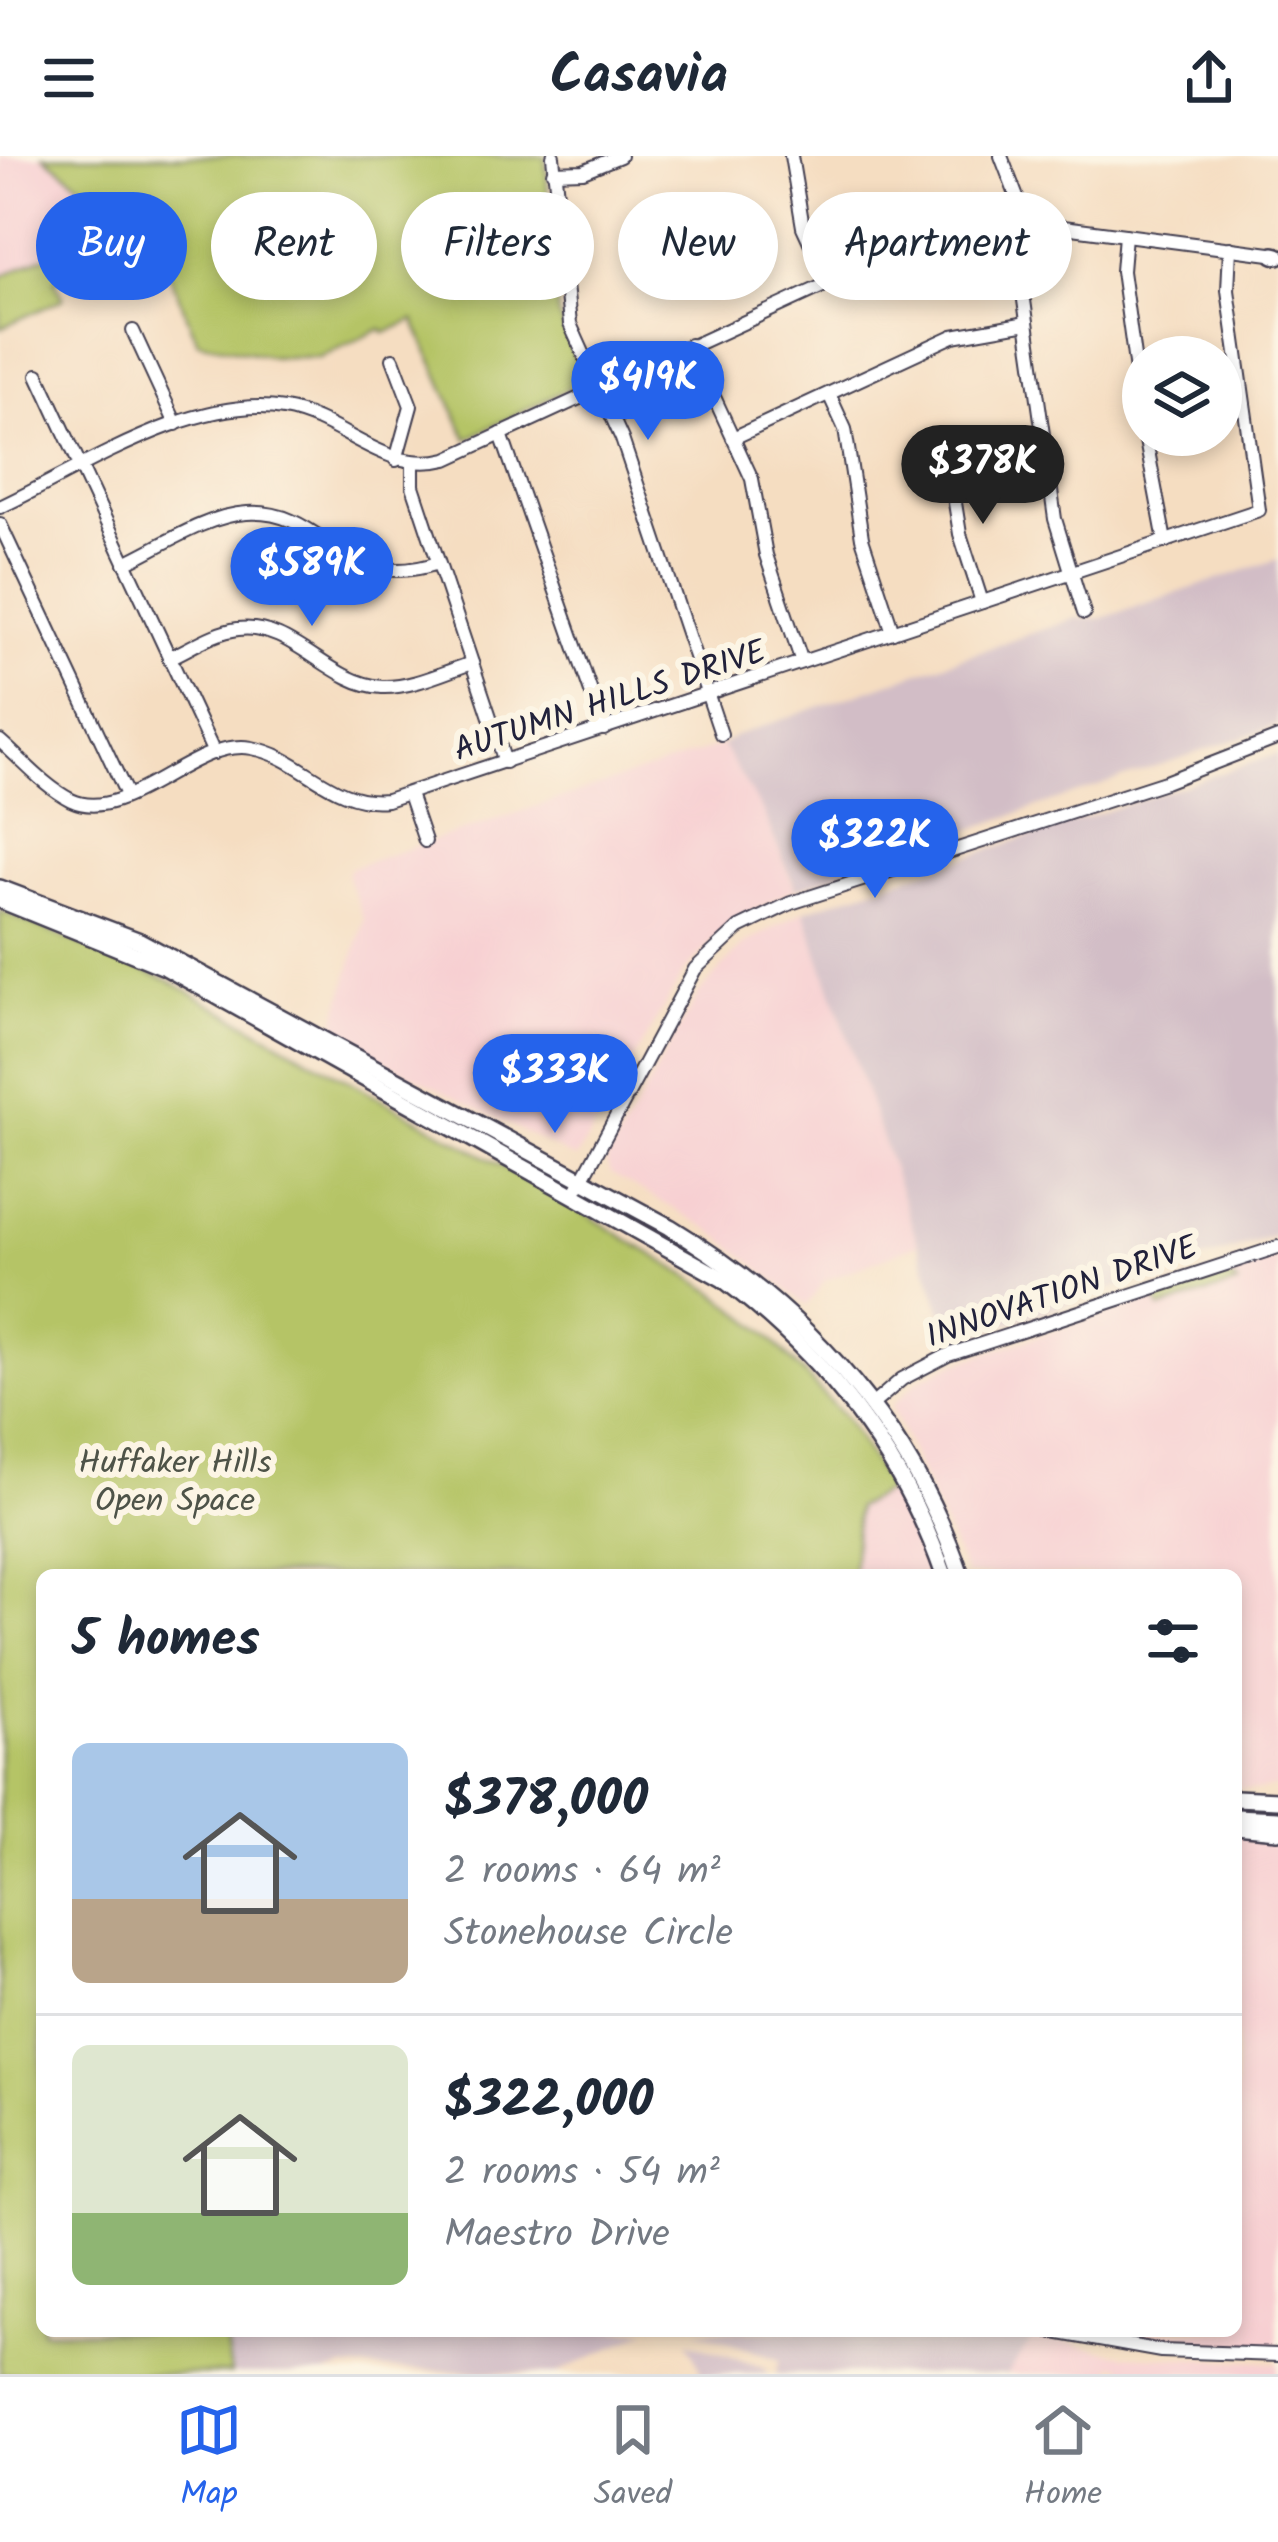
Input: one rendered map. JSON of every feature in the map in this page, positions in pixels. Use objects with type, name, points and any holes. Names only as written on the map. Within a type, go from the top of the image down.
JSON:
[{"type":"main road","points":[[0,888],[140,941],[578,1186],[723,1279],[804,1347],[893,1463],[941,1569]]},
{"type":"main road","points":[[0,900],[166,967],[737,1269],[800,1322],[873,1404],[926,1491],[958,1569]]},
{"type":"main road","points":[[1242,1797],[1278,1789]]},
{"type":"main road","points":[[1242,1798],[1278,1800]]},
{"type":"main road","points":[[1242,1817],[1278,1819]]},
{"type":"main road","points":[[1242,1828],[1278,1831]]},
{"type":"street","points":[[554,156],[566,310],[599,388],[722,734]]},
{"type":"street","points":[[554,172],[583,171],[620,156]]},
{"type":"street","points":[[791,156],[802,221]]},
{"type":"street","points":[[1001,156],[1016,192]]},
{"type":"street","points":[[1072,228],[1277,255]]},
{"type":"street","points":[[1125,235],[1121,271],[1131,336]]},
{"type":"street","name":"AUTUMN HILLS DRIVE","points":[[0,741],[72,800],[100,805],[214,753],[258,749],[360,801],[410,794],[1259,510],[1228,290],[1230,248]]},
{"type":"street","points":[[0,507],[176,424],[226,409],[285,410],[320,420],[396,460],[447,459],[802,293]]},
{"type":"street","points":[[1024,300],[1055,519],[1084,614]]},
{"type":"street","points":[[734,438],[953,336],[1027,323]]},
{"type":"street","points":[[133,331],[176,424]]},
{"type":"street","points":[[690,345],[756,491],[766,555],[802,662]]},
{"type":"street","points":[[394,359],[411,406],[396,460]]},
{"type":"street","points":[[38,375],[214,753]]},
{"type":"street","points":[[829,394],[845,430],[862,538],[893,632]]},
{"type":"street","points":[[501,434],[604,729]]},
{"type":"street","points":[[1149,456],[1165,541]]},
{"type":"street","points":[[948,459],[960,534],[982,602]]},
{"type":"street","points":[[413,463],[413,487],[505,762]]},
{"type":"street","points":[[125,563],[224,517],[251,512],[289,521],[379,572],[403,574],[439,563]]},
{"type":"street","points":[[0,524],[127,795]]},
{"type":"street","points":[[170,658],[230,631],[253,628],[275,635],[352,680],[379,687],[404,685],[472,662]]},
{"type":"street","points":[[578,1186],[691,976],[740,928],[791,903],[1165,782],[1278,738]]},
{"type":"street","points":[[410,794],[425,841]]},
{"type":"street","name":"INNOVATION DRIVE","points":[[873,1404],[902,1379],[948,1355],[1278,1246]]},
{"type":"street","points":[[1083,2337],[1161,2351],[1278,2355]]},
{"type":"shaded area","points":[[0,156],[44,156],[91,192],[36,192],[36,261],[0,277]]},
{"type":"shaded area","points":[[1278,559],[1278,725],[796,889],[763,812],[722,745],[737,735],[1076,618],[1100,619]]},
{"type":"shaded area","points":[[722,745],[763,812],[795,889],[729,925],[684,972],[576,1159],[332,1034],[364,920],[347,875],[350,868]]},
{"type":"shaded area","points":[[1278,754],[1278,1235],[952,1342],[804,911]]},
{"type":"shaded area","points":[[804,911],[918,1244],[824,1281],[807,1306],[710,1229],[610,1173],[606,1162],[699,993],[744,944]]},
{"type":"shaded area","points":[[1278,1257],[1278,1786],[1242,1788],[1242,1569],[963,1569],[891,1406],[919,1380],[950,1365]]},
{"type":"shaded area","points":[[895,1487],[935,1569],[853,1569],[857,1507]]},
{"type":"shaded area","points":[[1242,1832],[1278,1834],[1278,2348],[1183,2345],[1130,2337],[1242,2337]]},
{"type":"shaded area","points":[[225,2337],[634,2337],[555,2374],[345,2368],[323,2374],[231,2374]]},
{"type":"shaded area","points":[[713,2337],[1034,2337],[1006,2374],[776,2374],[780,2360]]},
{"type":"shaded area","points":[[1034,2337],[1125,2355],[1278,2363],[1278,2374],[1122,2374],[1123,2366],[1113,2365],[1111,2374],[1006,2374]]},
{"type":"shaded area","points":[[687,2342],[762,2367],[768,2374],[702,2374]]},
{"type":"green space","points":[[44,156],[545,156],[548,192],[401,192],[401,300],[557,300],[558,315],[585,380],[467,439],[414,320],[319,357],[273,357],[198,342],[180,300],[187,300],[187,192],[91,192]]},
{"type":"green space","points":[[36,260],[36,300],[61,300],[0,328],[0,277]]},
{"type":"green space","name":"Huffaker Hills Open Space","points":[[0,911],[168,980],[558,1197],[714,1292],[764,1331],[845,1418],[890,1490],[857,1507],[853,1569],[36,1569],[36,2337],[225,2337],[231,2374],[0,2374]]},
{"type":"green space","points":[[1227,1276],[1238,1284],[1160,1309],[1156,1299]]}]
